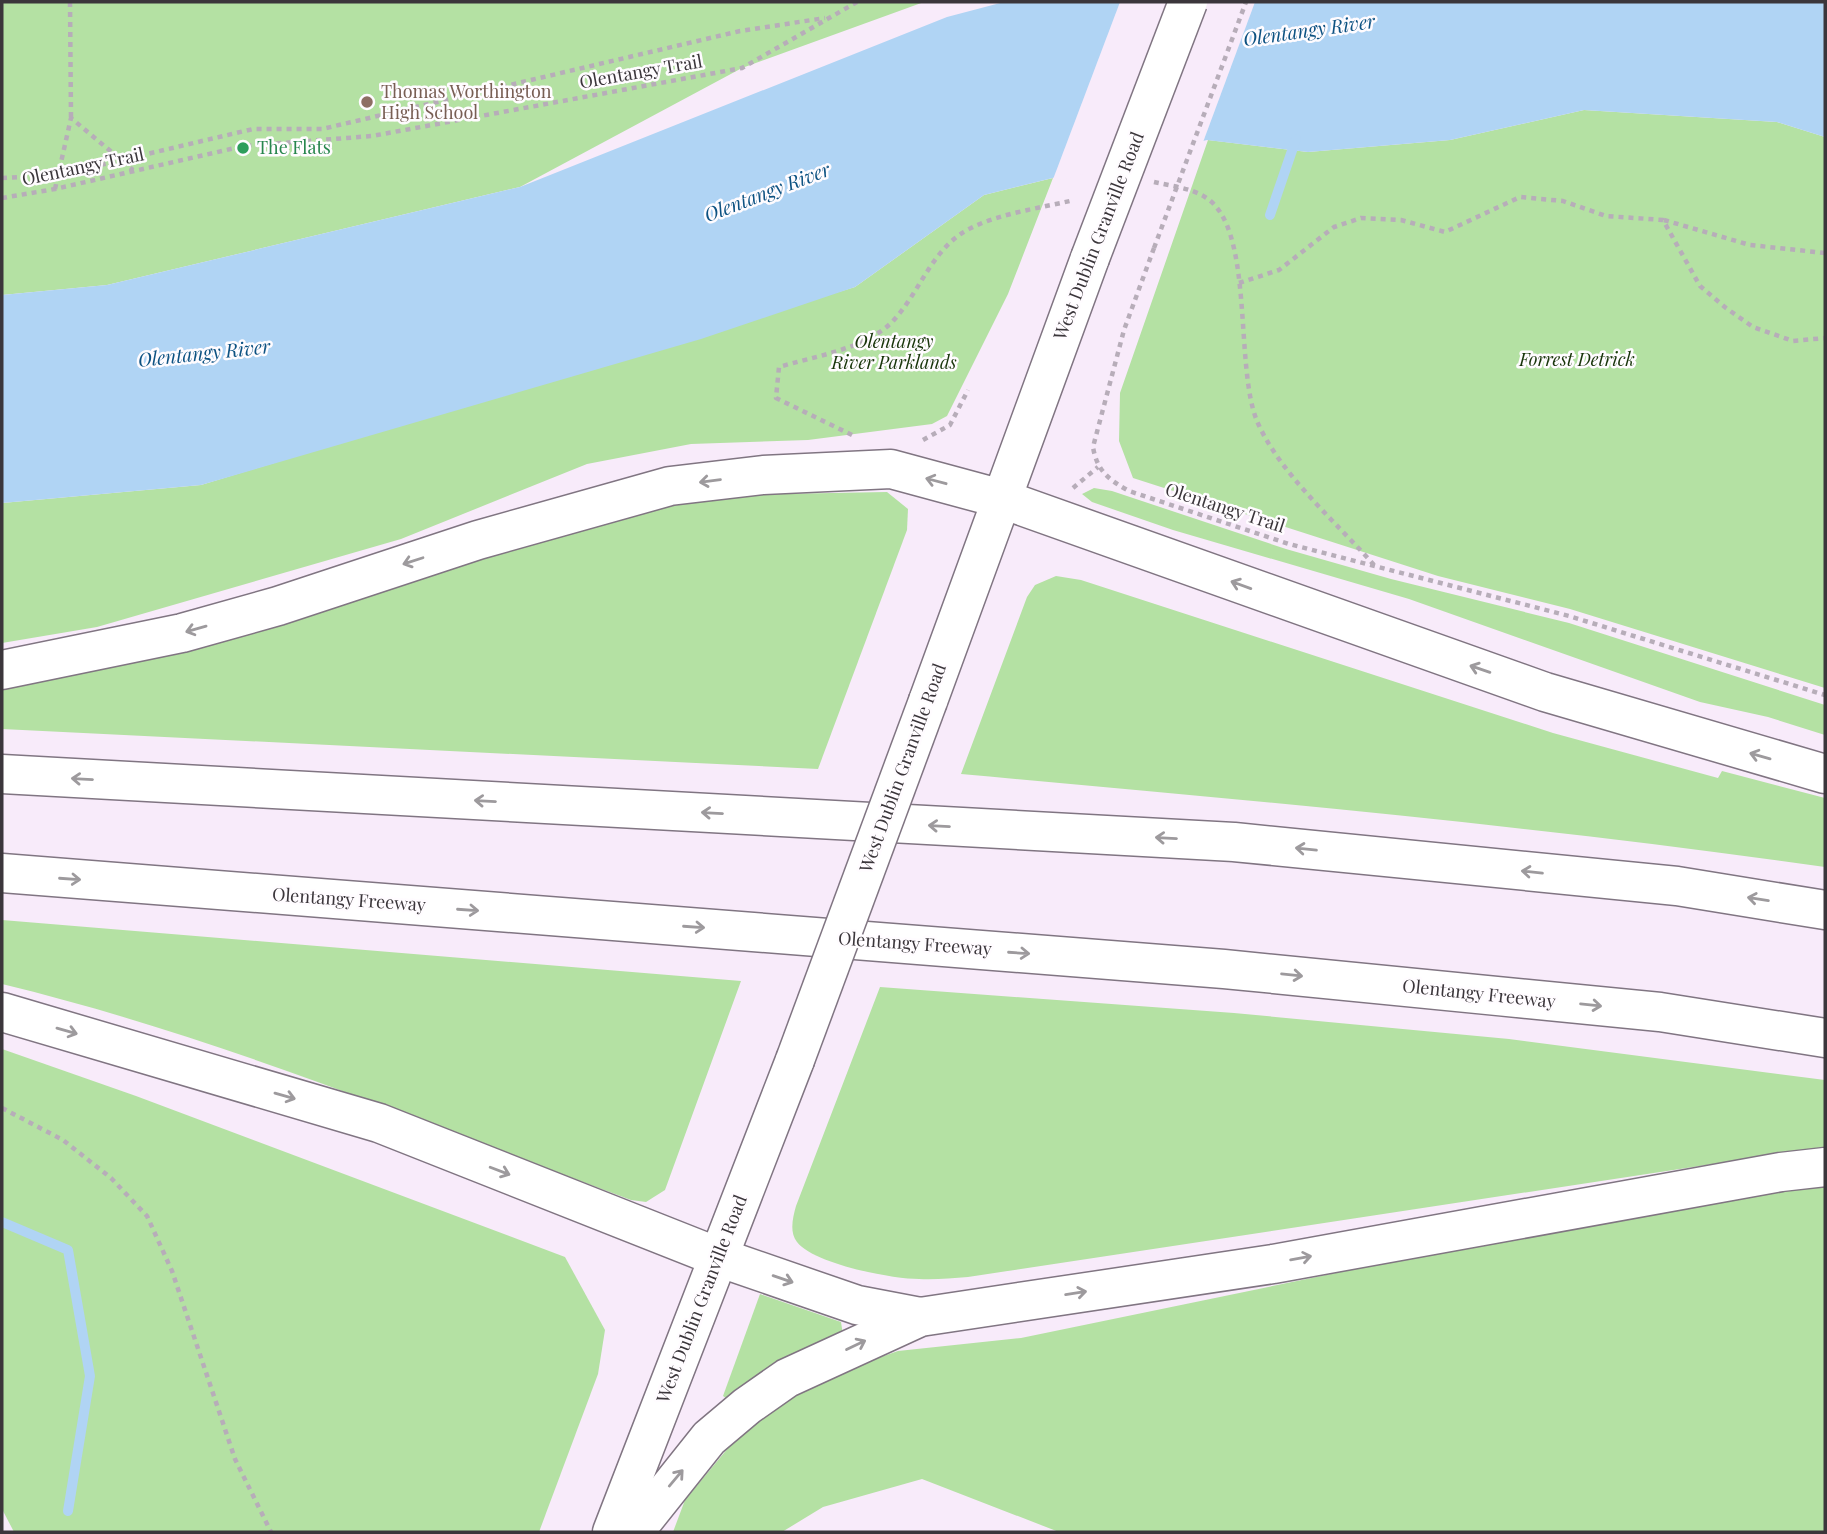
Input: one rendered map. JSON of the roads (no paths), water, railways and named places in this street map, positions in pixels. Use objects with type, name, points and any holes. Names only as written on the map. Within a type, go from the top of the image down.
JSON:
[{"type":"main road","name":"West Dublin Granville Road","points":[[612,1532],[795,1060],[1090,258],[1188,2]]},
{"type":"main road","points":[[2,670],[194,630],[278,606],[478,540],[670,486],[763,475],[891,469],[1002,499],[1545,692],[1825,774]]},
{"type":"main road","points":[[2,774],[1234,842],[1677,886],[1825,909]]},
{"type":"main road","name":"Olentangy Freeway","points":[[2,873],[1224,968],[1660,1012],[1825,1038]]},
{"type":"main road","points":[[2,1012],[379,1124],[719,1257],[858,1305],[920,1317]]},
{"type":"main road","points":[[634,1532],[709,1438],[747,1406],[787,1378],[920,1317],[1273,1264],[1782,1172],[1825,1167]]},
{"type":"water","name":"Olentangy River","points":[[1004,2],[1825,2],[1825,137],[1777,122],[1584,110],[1450,140],[1308,152],[1207,140],[984,195],[855,287],[701,339],[201,485],[2,503],[2,295],[107,285],[520,187],[947,17]]},
{"type":"waterway","points":[[1270,215],[1296,139]]},
{"type":"waterway","points":[[2,1222],[68,1250],[90,1376],[68,1511]]},
{"type":"place","name":"Thomas Worthington High School","points":[[367,102]]},
{"type":"place","name":"The Flats","points":[[243,148]]},
{"type":"park label","name":"Olentangy River Parklands","points":[[894,352]]},
{"type":"park label","name":"Forrest Detrick","points":[[1577,360]]}]
